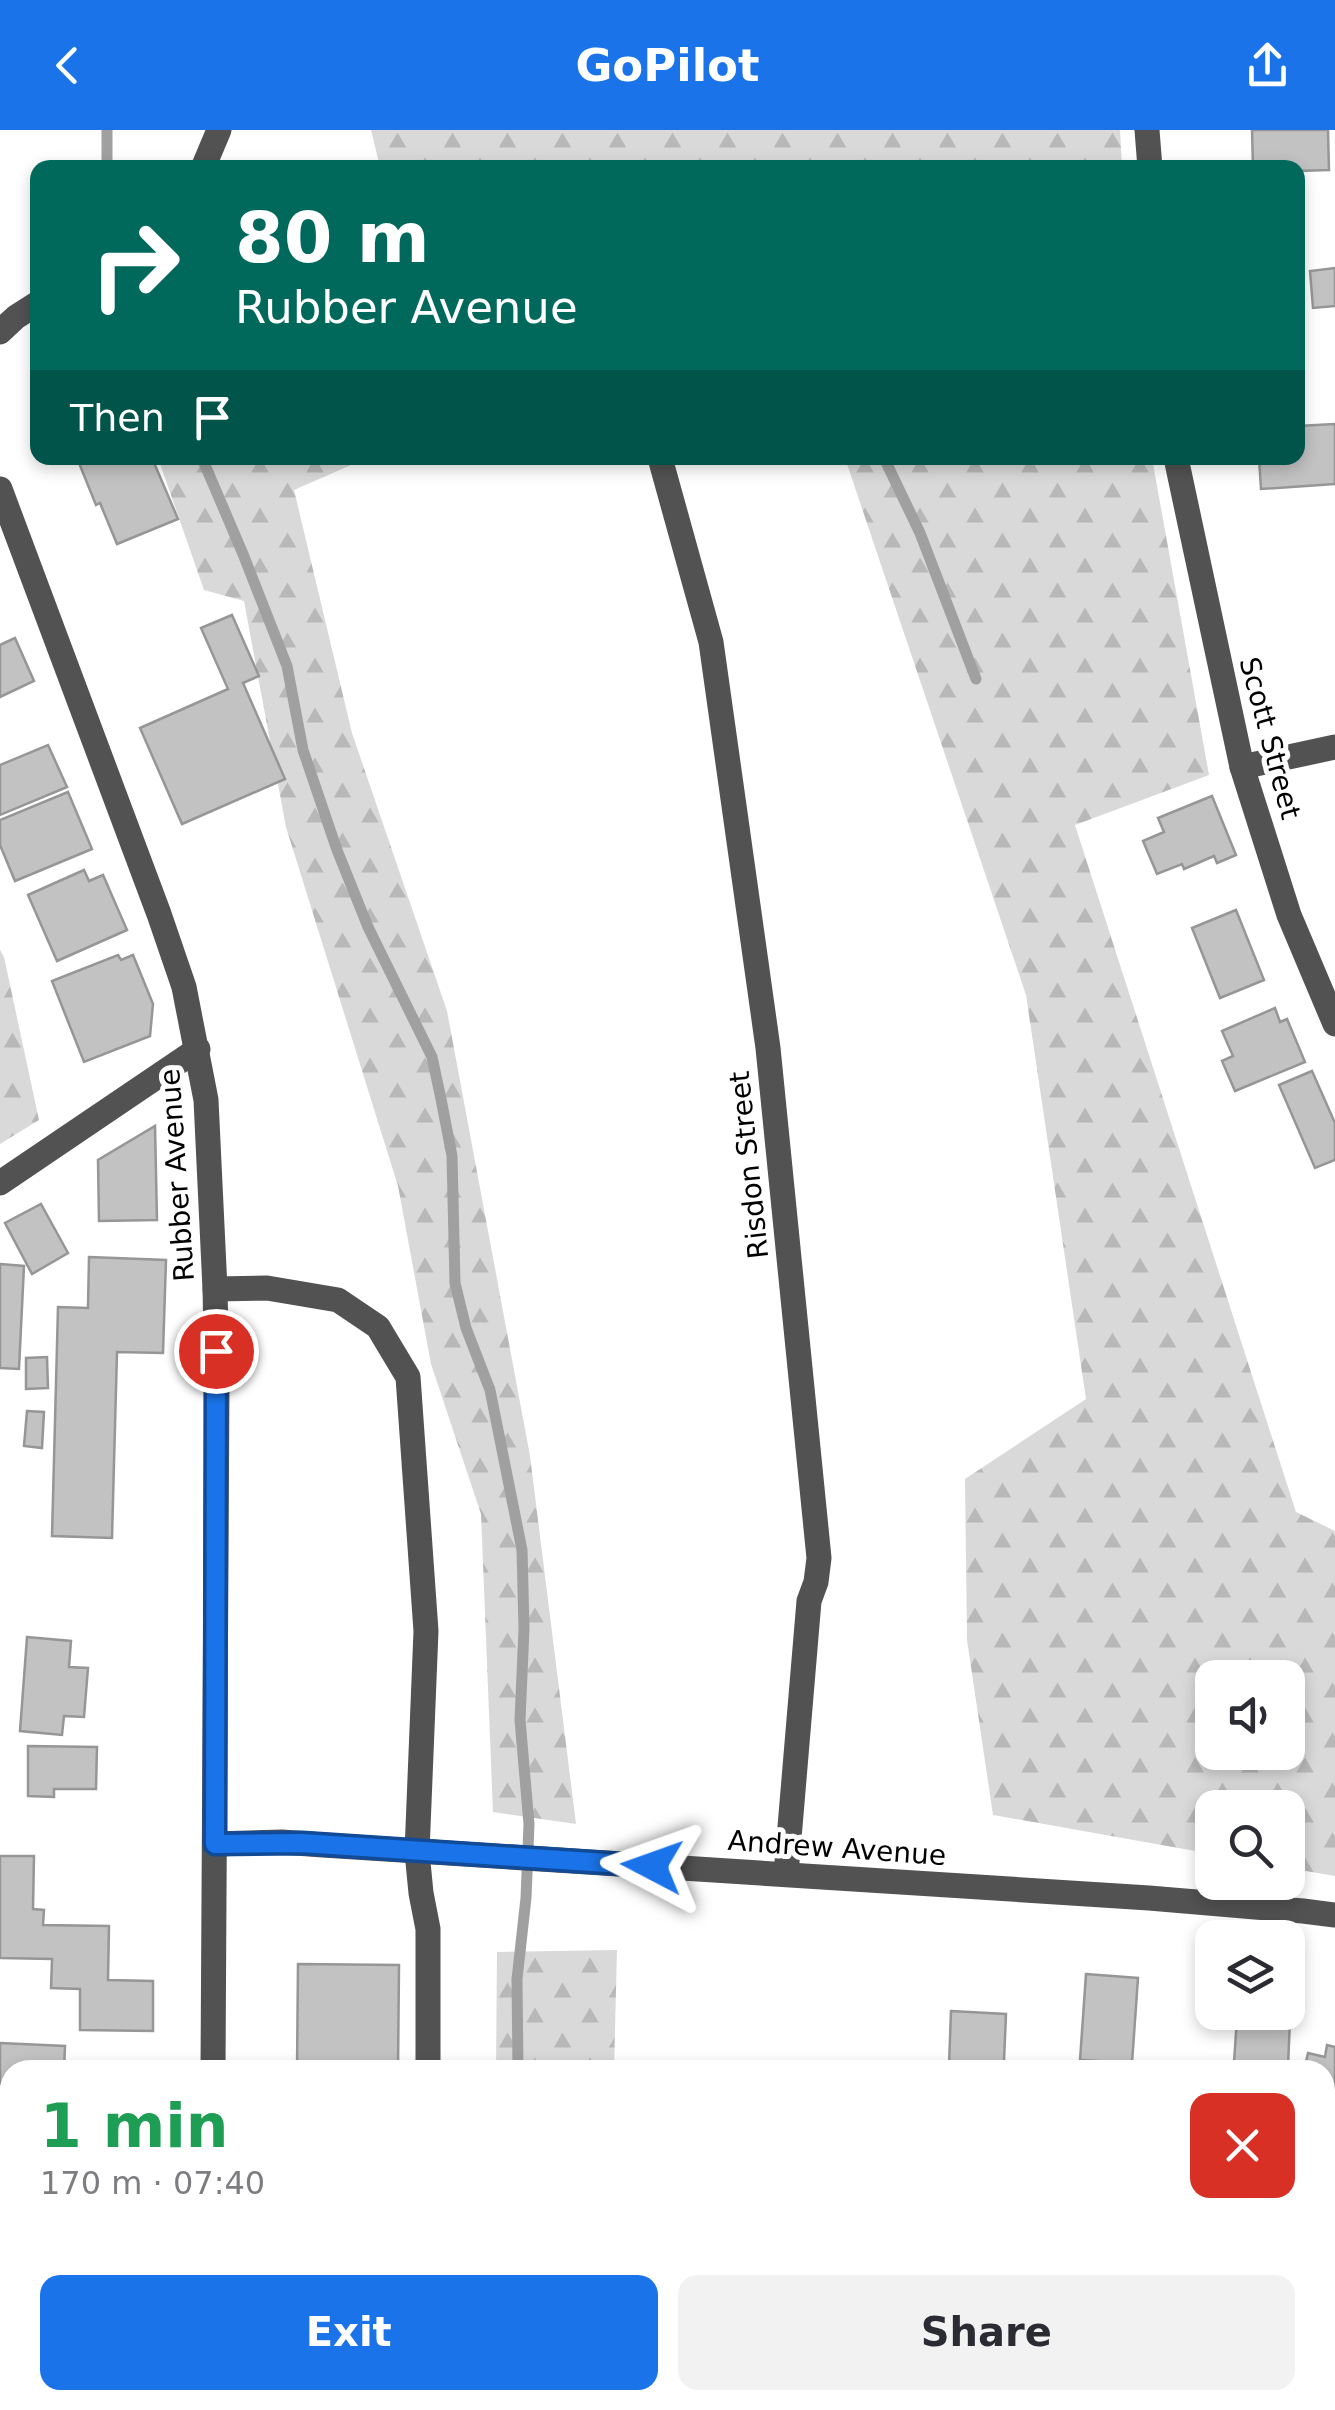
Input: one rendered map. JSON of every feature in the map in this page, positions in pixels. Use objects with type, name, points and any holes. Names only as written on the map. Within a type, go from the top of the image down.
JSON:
[{"type":"street","points":[[206,160],[219,130]]},
{"type":"street","points":[[1147,130],[1149,160]]},
{"type":"street","name":"Risdon Street","points":[[662,465],[711,642],[768,1048],[819,1558],[809,1601],[786,1874]]},
{"type":"street","name":"Scott Street","points":[[1177,465],[1242,767],[1289,915],[1335,1024]]},
{"type":"street","name":"Rubber Avenue","points":[[0,490],[184,986],[206,1100],[215,1289],[212,2060]]},
{"type":"street","points":[[1242,767],[1335,747]]},
{"type":"street","points":[[0,1183],[198,1049]]},
{"type":"street","points":[[215,1289],[267,1288],[338,1300],[378,1326],[408,1377],[426,1631],[416,1852],[428,1929],[428,2060]]},
{"type":"street","name":"Andrew Avenue","points":[[215,1844],[282,1842],[786,1874],[1149,1898],[1335,1916]]},
{"type":"green space","points":[[371,130],[1120,130],[1122,160],[378,160]]},
{"type":"green space","points":[[160,465],[351,465],[294,490],[352,733],[447,1011],[530,1456],[576,1824],[493,1812],[481,1514],[431,1364],[398,1186],[286,827],[244,601],[204,590]]},
{"type":"green space","points":[[847,465],[1153,465],[1209,775],[1075,825],[1296,1512],[1335,1531],[1335,1876],[1305,1871],[1305,1790],[1195,1790],[1195,1851],[993,1815],[967,1640],[965,1479],[1086,1399],[1026,995]]},
{"type":"green space","points":[[0,950],[39,1120],[0,1144]]},
{"type":"green space","points":[[617,1950],[614,2060],[496,2060],[497,1952]]},
{"type":"building","points":[[1252,130],[1328,130],[1329,170],[1305,171],[1305,160],[1253,160]]},
{"type":"building","points":[[1335,268],[1335,306],[1313,308],[1310,271]]},
{"type":"building","points":[[1335,424],[1335,484],[1261,489],[1259,465],[1305,465],[1305,426]]},
{"type":"building","points":[[80,465],[155,465],[178,519],[117,544],[100,503],[96,505]]},
{"type":"building","points":[[232,615],[259,676],[243,683],[285,779],[182,824],[140,728],[228,689],[201,628]]},
{"type":"building","points":[[15,638],[34,681],[0,697],[0,645]]},
{"type":"building","points":[[48,745],[67,787],[0,815],[0,765]]},
{"type":"building","points":[[68,792],[92,849],[15,881],[0,845],[0,820]]},
{"type":"building","points":[[1212,796],[1236,855],[1217,863],[1214,856],[1184,869],[1182,864],[1157,874],[1143,841],[1164,832],[1158,818]]},
{"type":"building","points":[[84,870],[89,881],[103,875],[127,930],[57,961],[28,895]]},
{"type":"building","points":[[1236,910],[1264,980],[1220,998],[1192,928]]},
{"type":"building","points":[[118,955],[121,960],[133,955],[153,1004],[150,1036],[84,1062],[52,981]]},
{"type":"building","points":[[1275,1008],[1280,1022],[1287,1019],[1305,1062],[1235,1091],[1222,1061],[1233,1056],[1222,1031]]},
{"type":"building","points":[[1312,1071],[1335,1123],[1335,1160],[1315,1168],[1279,1085]]},
{"type":"building","points":[[155,1126],[157,1220],[99,1221],[98,1160]]},
{"type":"building","points":[[41,1204],[68,1253],[32,1274],[5,1223]]},
{"type":"building","points":[[89,1257],[166,1260],[163,1353],[117,1352],[112,1538],[52,1536],[58,1307],[88,1308]]},
{"type":"building","points":[[0,1264],[24,1266],[19,1369],[0,1368]]},
{"type":"building","points":[[47,1357],[48,1388],[26,1389],[26,1358]]},
{"type":"building","points":[[27,1411],[44,1412],[42,1448],[24,1446]]},
{"type":"building","points":[[27,1637],[71,1641],[69,1667],[88,1668],[84,1717],[64,1716],[62,1735],[20,1731]]},
{"type":"building","points":[[28,1746],[97,1747],[96,1789],[54,1789],[54,1797],[28,1796]]},
{"type":"building","points":[[0,1856],[34,1856],[33,1909],[44,1910],[43,1925],[109,1926],[108,1980],[153,1981],[153,2031],[80,2030],[80,1989],[51,1988],[52,1959],[0,1958]]},
{"type":"building","points":[[298,1964],[399,1965],[398,2060],[297,2060]]},
{"type":"building","points":[[1086,1974],[1138,1978],[1132,2060],[1080,2060]]},
{"type":"building","points":[[951,2011],[1006,2014],[1004,2060],[949,2060]]},
{"type":"building","points":[[1236,2030],[1290,2030],[1288,2060],[1234,2060]]},
{"type":"building","points":[[0,2043],[65,2046],[64,2060],[0,2060]]},
{"type":"building","points":[[1327,2045],[1335,2047],[1335,2060],[1306,2060],[1308,2053],[1325,2057]]},
{"type":"waterway","points":[[107,130],[107,160]]},
{"type":"waterway","points":[[205,465],[287,666],[303,750],[337,850],[368,927],[432,1057],[441,1099],[452,1156],[455,1283],[466,1328],[490,1390],[522,1550],[520,1720],[529,1824],[517,1979],[518,2060]]},
{"type":"waterway","points":[[887,465],[920,533],[976,679]]},
{"type":"route","points":[[216,1351],[215,1844],[302,1843],[652,1866]]}]
